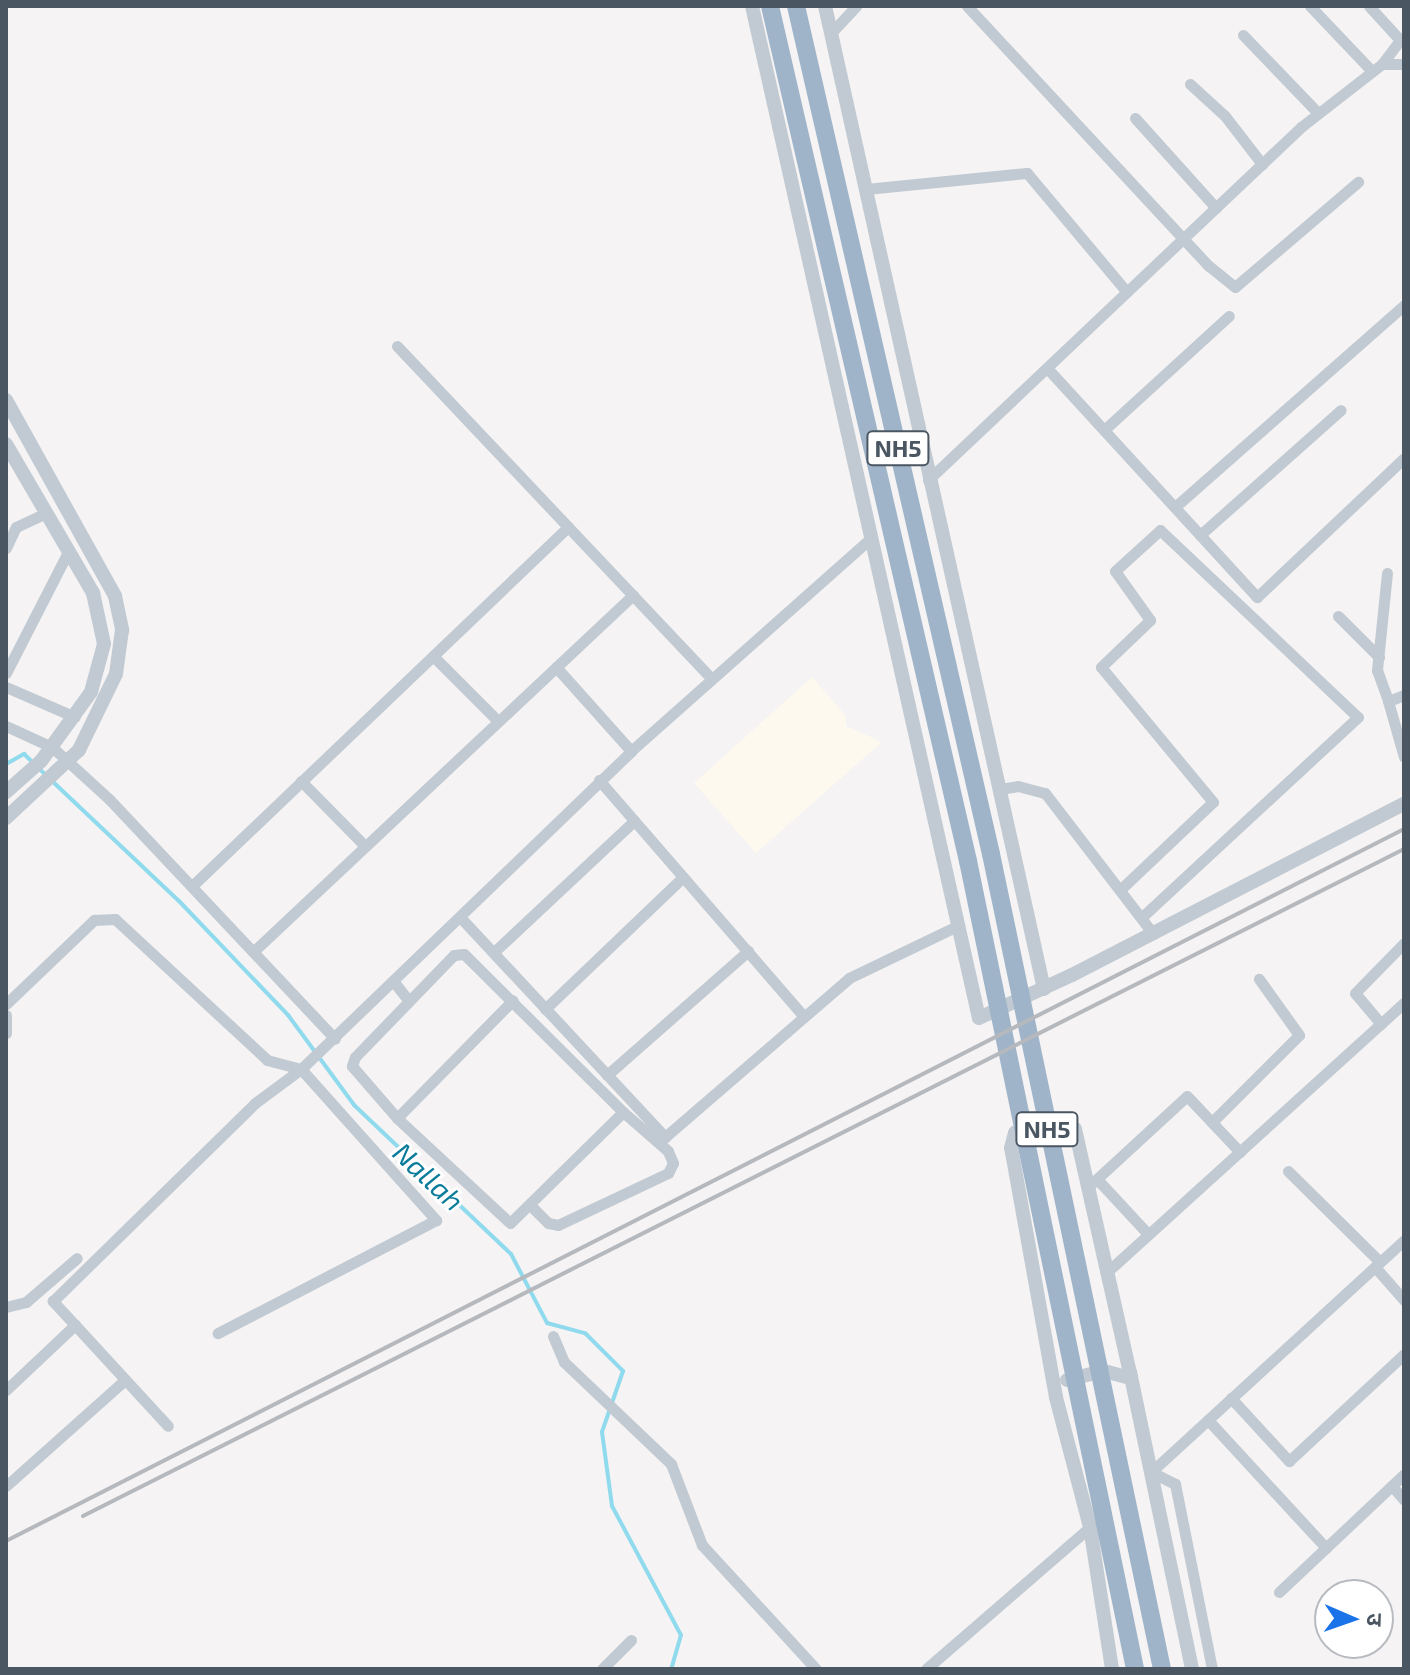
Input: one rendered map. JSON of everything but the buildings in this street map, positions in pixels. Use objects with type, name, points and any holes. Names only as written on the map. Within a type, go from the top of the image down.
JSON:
[{"type":"highway","name":"NH5","points":[[770,6],[968,861],[1135,1669]]},
{"type":"highway","name":"NH5","points":[[796,6],[991,854],[1162,1669]]},
{"type":"street","points":[[752,6],[979,1018],[1044,989],[1404,804]]},
{"type":"street","points":[[825,6],[928,480],[1044,989]]},
{"type":"street","points":[[831,33],[856,6]]},
{"type":"street","points":[[967,6],[1229,284],[1242,286],[1358,182]]},
{"type":"street","points":[[1310,6],[1377,67],[1404,64]]},
{"type":"street","points":[[928,480],[1262,164],[1318,113],[1377,67],[1402,42],[1369,6]]},
{"type":"street","points":[[1243,35],[1318,113]]},
{"type":"street","points":[[1190,84],[1225,116],[1262,164]]},
{"type":"street","points":[[1135,118],[1216,208]]},
{"type":"street","points":[[866,189],[1027,173],[1127,292]]},
{"type":"street","points":[[1175,507],[1404,305]]},
{"type":"street","points":[[1104,430],[1229,316]]},
{"type":"street","points":[[397,346],[712,679]]},
{"type":"street","points":[[1047,368],[1257,597],[1404,458]]},
{"type":"street","points":[[6,400],[120,610],[116,674],[93,726],[69,762],[6,818]]},
{"type":"street","points":[[1200,535],[1341,410]]},
{"type":"street","points":[[6,445],[93,593],[104,644],[91,692],[75,717],[37,766],[6,792]]},
{"type":"street","points":[[6,548],[16,527],[46,513]]},
{"type":"street","points":[[192,886],[568,527]]},
{"type":"street","points":[[1122,888],[1213,802],[1101,667],[1150,620],[1115,571],[1160,530],[1358,717],[1142,917]]},
{"type":"street","points":[[168,1426],[53,1301],[255,1103],[335,1039],[599,780],[871,538]]},
{"type":"street","points":[[6,673],[69,550]]},
{"type":"street","points":[[1387,573],[1377,670],[1404,757]]},
{"type":"street","points":[[254,951],[633,595]]},
{"type":"street","points":[[1338,616],[1379,657]]},
{"type":"street","points":[[433,656],[498,721]]},
{"type":"street","points":[[556,667],[631,751]]},
{"type":"street","points":[[6,687],[75,717]]},
{"type":"street","points":[[1388,701],[1404,695]]},
{"type":"street","points":[[6,726],[52,747],[69,762],[192,886],[335,1039]]},
{"type":"street","points":[[599,780],[802,1014]]},
{"type":"street","points":[[301,781],[365,846]]},
{"type":"street","points":[[1000,789],[1018,786],[1045,793],[1122,888],[1153,934]]},
{"type":"street","points":[[494,952],[634,821]]},
{"type":"street","points":[[545,1009],[683,877]]},
{"type":"street","points":[[460,917],[665,1137],[802,1014],[860,970],[957,926]]},
{"type":"street","points":[[6,1004],[94,920],[115,919],[267,1060],[301,1069],[436,1220],[218,1333]]},
{"type":"street","points":[[1381,1024],[1355,993],[1404,943]]},
{"type":"street","points":[[607,1075],[748,951]]},
{"type":"street","points":[[530,1205],[548,1223],[568,1223],[668,1173],[673,1163],[668,1151],[623,1112],[513,1000],[464,954],[454,955],[352,1066],[397,1118],[510,1223],[623,1112]]},
{"type":"street","points":[[1212,1122],[1299,1035],[1259,979]]},
{"type":"street","points":[[394,982],[409,1001]]},
{"type":"street","points":[[397,1118],[513,1000]]},
{"type":"street","points":[[1192,1669],[1107,1272],[1404,1003]]},
{"type":"street","points":[[6,1015],[6,1033]]},
{"type":"street","points":[[1093,1183],[1187,1096],[1240,1152]]},
{"type":"street","points":[[1112,1669],[1090,1527],[1056,1397],[1011,1148],[1015,1133],[1065,1124],[1075,1129],[1093,1183],[1131,1378]]},
{"type":"street","points":[[1288,1171],[1378,1265],[1404,1300]]},
{"type":"street","points":[[1093,1183],[1148,1234]]},
{"type":"street","points":[[1151,1472],[1404,1240]]},
{"type":"street","points":[[6,1307],[26,1302],[77,1258]]},
{"type":"street","points":[[6,1390],[75,1325]]},
{"type":"street","points":[[553,1336],[564,1362],[671,1464],[702,1545],[816,1669]]},
{"type":"street","points":[[1231,1398],[1289,1461],[1404,1354]]},
{"type":"street","points":[[1056,1397],[1064,1381],[1084,1373],[1118,1372],[1131,1378]]},
{"type":"street","points":[[6,1486],[125,1380]]},
{"type":"street","points":[[1208,1420],[1326,1548]]},
{"type":"street","points":[[1151,1472],[1175,1484],[1212,1669]]},
{"type":"street","points":[[1279,1592],[1404,1474]]},
{"type":"street","points":[[1392,1486],[1404,1500]]},
{"type":"street","points":[[926,1669],[1090,1527]]},
{"type":"street","points":[[602,1669],[631,1640]]},
{"type":"shaded area","points":[[812,677],[846,716],[846,726],[882,742],[756,853],[694,783]]},
{"type":"waterway","name":"Nallah","points":[[6,764],[24,754],[45,774]]},
{"type":"waterway","name":"Nallah","points":[[51,780],[179,901],[288,1015],[354,1105],[511,1254],[547,1323],[585,1333],[623,1371],[602,1432],[612,1506],[681,1635],[671,1669]]},
{"type":"railway","points":[[6,1541],[1404,829]]},
{"type":"railway","points":[[83,1516],[1404,849]]}]
